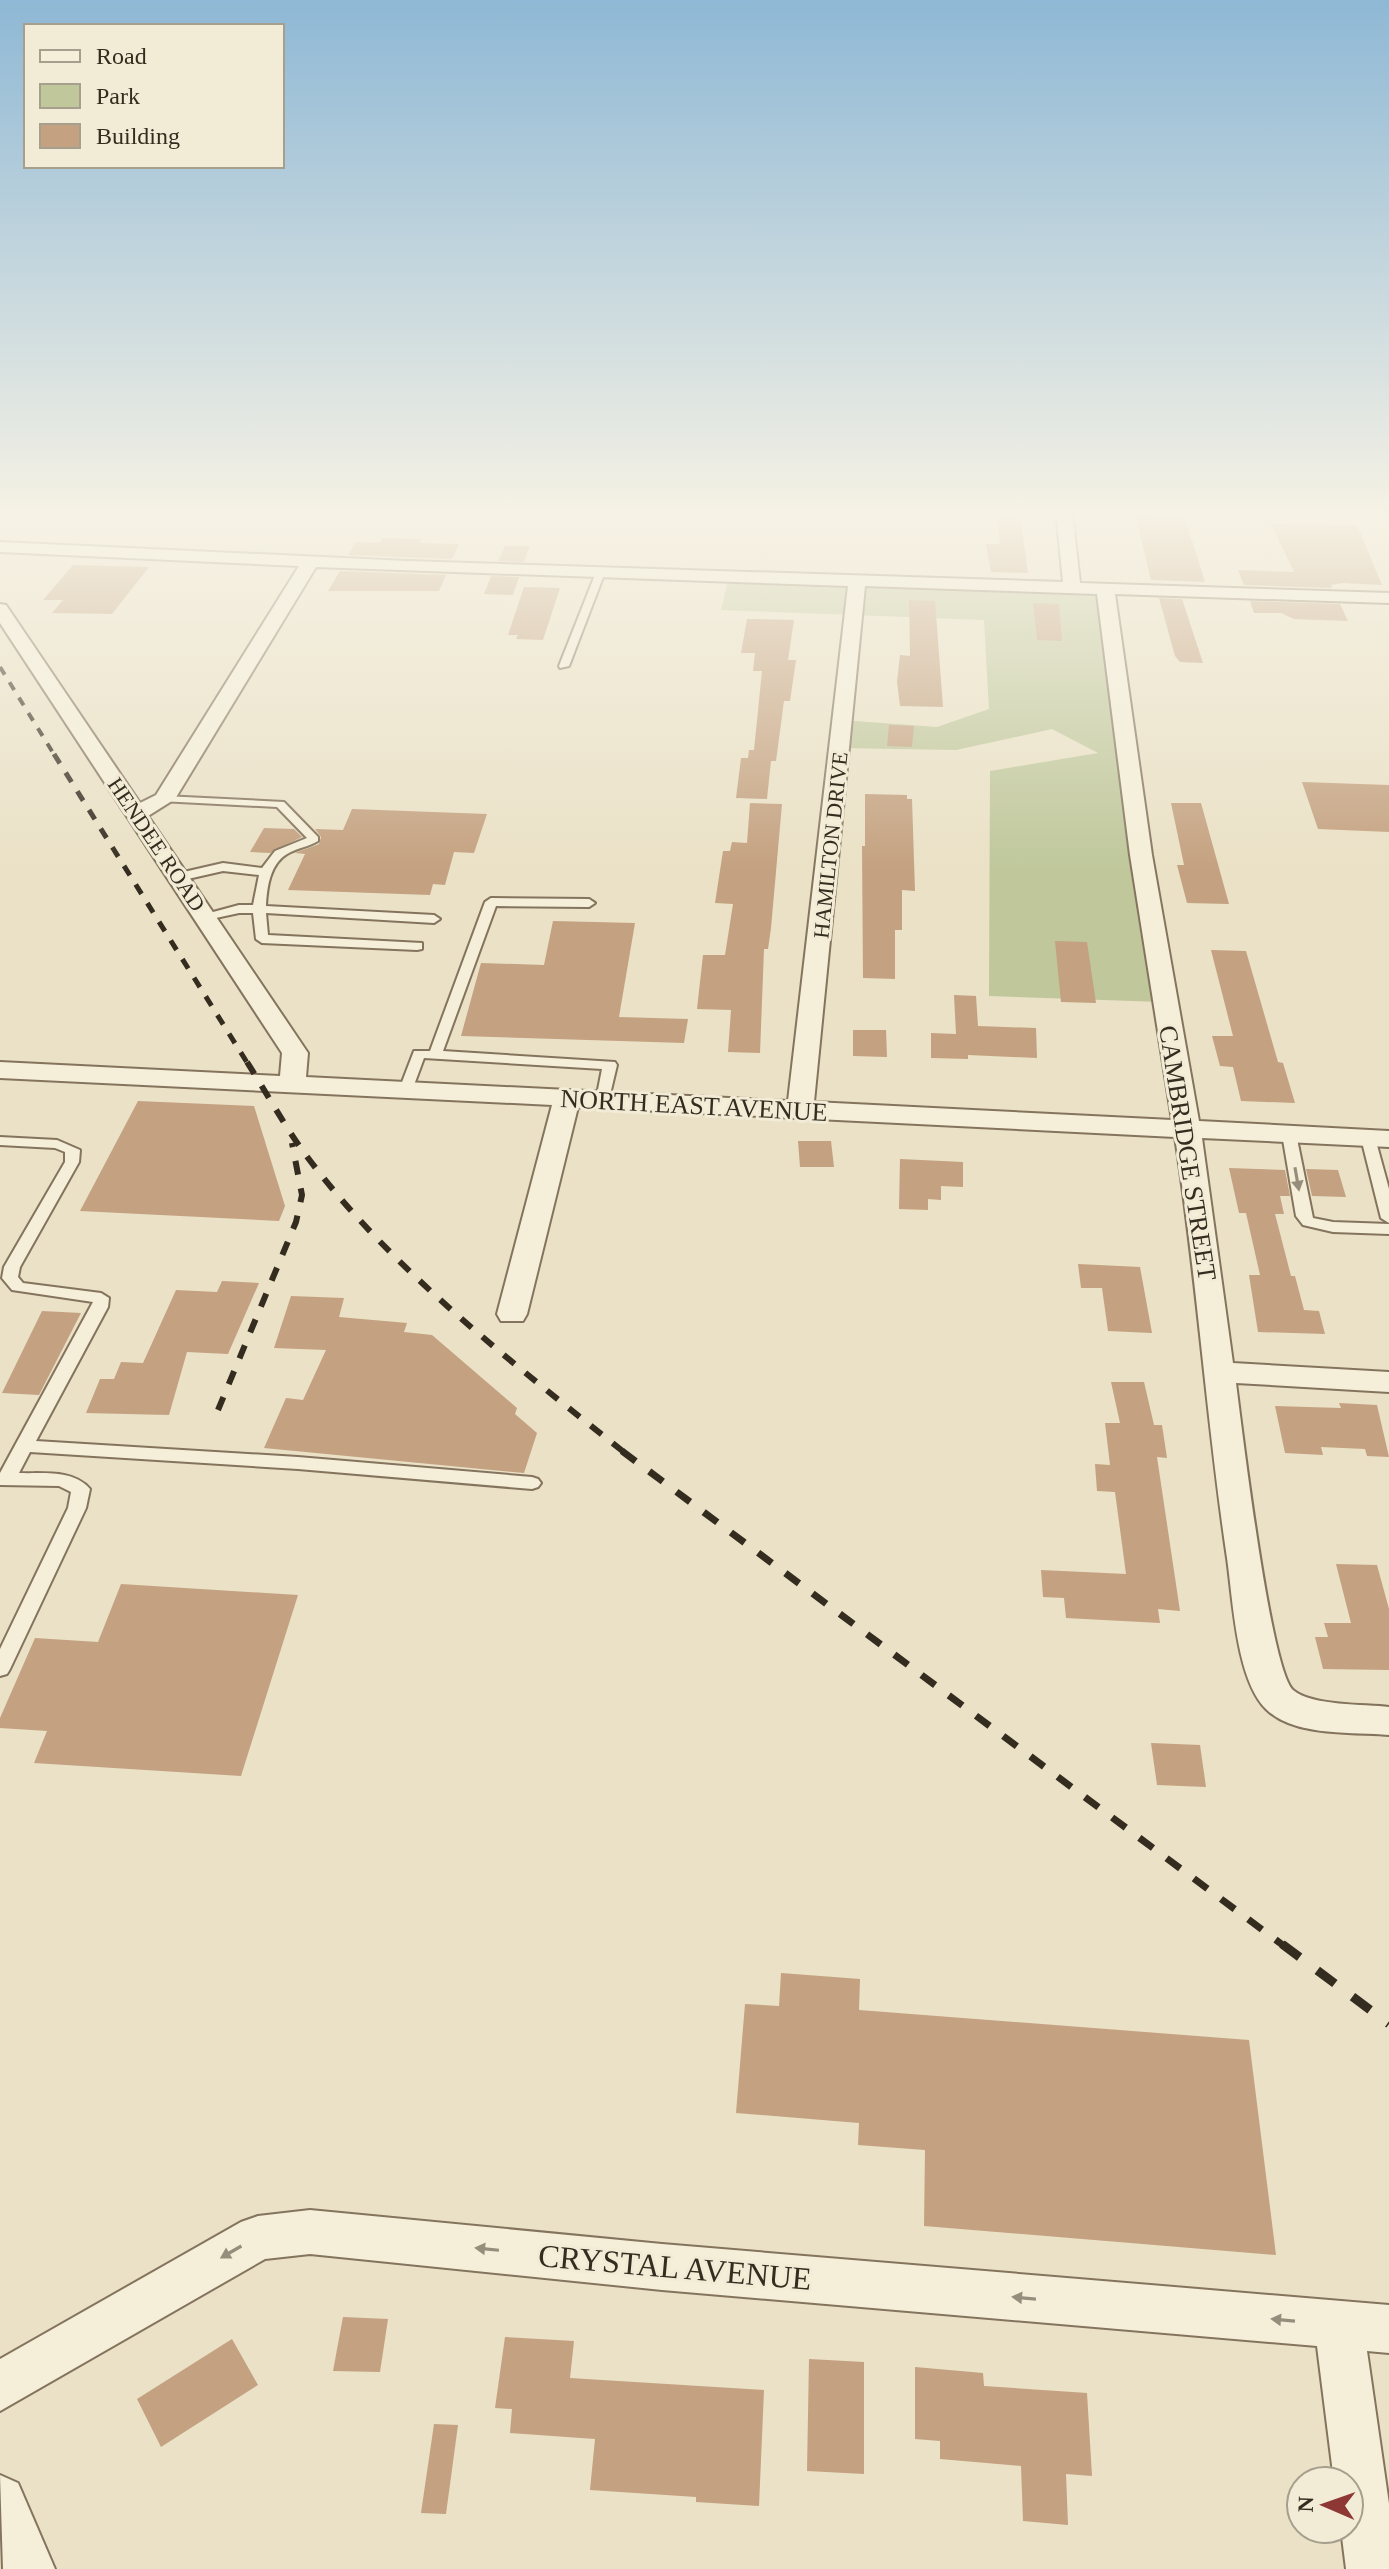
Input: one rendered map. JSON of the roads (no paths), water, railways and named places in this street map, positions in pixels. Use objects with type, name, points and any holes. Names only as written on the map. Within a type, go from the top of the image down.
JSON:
[{"type":"street","name":"HENDEE ROAD","points":[[15,631],[295,1053],[297,1060],[291,1084]]},
{"type":"street","points":[[137,813],[164,799],[268,631]]},
{"type":"street","name":"HAMILTON DRIVE","points":[[800,1110],[829,866],[852,631]]},
{"type":"street","name":"CAMBRIDGE STREET","points":[[1111,631],[1141,855],[1186,1128],[1256,1634],[1269,1683],[1290,1709],[1303,1713],[1389,1721]]},
{"type":"street","name":"NORTH EAST AVENUE","points":[[0,1070],[1379,1139]]},
{"type":"street","points":[[512,1314],[567,1099]]},
{"type":"street","points":[[1220,1372],[1389,1382]]},
{"type":"street","name":"CRYSTAL AVENUE","points":[[0,2386],[258,2238],[310,2232],[662,2267],[1389,2329]]},
{"type":"street","points":[[1339,2325],[1372,2569]]},
{"type":"street","points":[[0,2501],[29,2569]]},
{"type":"lane","points":[[564,666],[577,631]]},
{"type":"lane","points":[[164,799],[280,804],[314,839],[279,854],[267,872],[258,909],[262,939],[417,946]]},
{"type":"lane","points":[[179,877],[223,867],[267,872]]},
{"type":"lane","points":[[435,1055],[491,902],[589,903]]},
{"type":"lane","points":[[206,918],[239,909],[258,909],[434,919]]},
{"type":"lane","points":[[406,1090],[419,1054],[610,1065],[603,1100]]},
{"type":"lane","points":[[1289,1134],[1304,1216],[1308,1222],[1333,1227],[1389,1229]]},
{"type":"lane","points":[[1379,1139],[1389,1218]]},
{"type":"lane","points":[[0,1141],[57,1144],[73,1150],[72,1162],[12,1267],[10,1278],[18,1287],[101,1298],[100,1307],[4,1479]]},
{"type":"lane","points":[[25,1446],[298,1463],[532,1483]]},
{"type":"lane","points":[[0,1669],[77,1508],[81,1489],[62,1480],[4,1479]]},
{"type":"railway","points":[[0,667],[55,756]]},
{"type":"railway","points":[[54,754],[248,1064]]},
{"type":"railway","points":[[247,1062],[305,1154],[375,1237],[455,1313],[625,1453]]},
{"type":"railway","points":[[218,1410],[296,1222],[302,1195],[292,1143]]},
{"type":"railway","points":[[622,1451],[1284,1946]]},
{"type":"railway","points":[[1282,1944],[1389,2024]]}]
